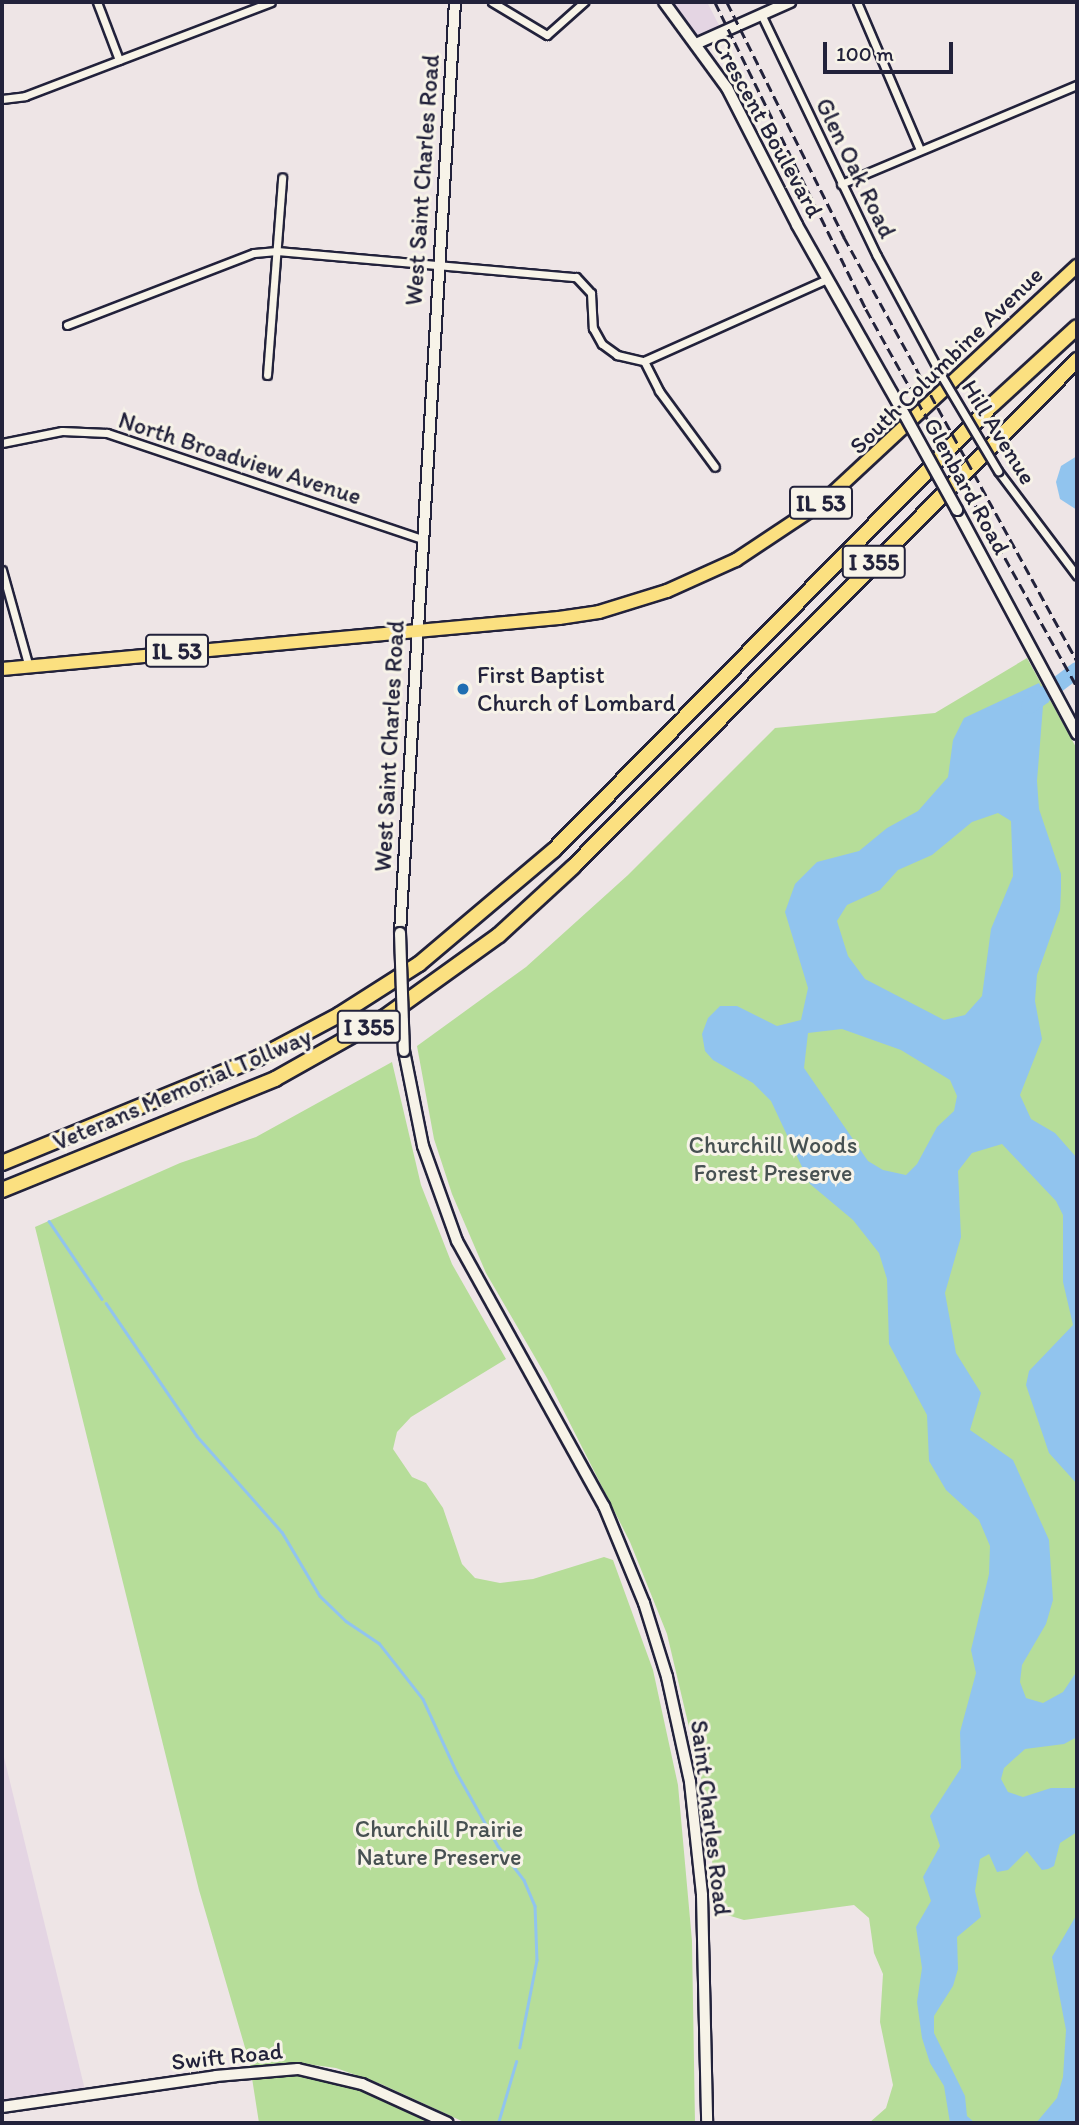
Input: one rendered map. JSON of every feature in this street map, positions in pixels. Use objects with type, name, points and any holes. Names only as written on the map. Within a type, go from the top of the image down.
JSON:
[{"type":"highway","name":"Veterans Memorial Tollway","points":[[2,1163],[258,1058],[339,1015],[419,964],[554,850],[982,415],[1077,327]]},
{"type":"highway","name":"Veterans Memorial Tollway","points":[[2,1190],[275,1079],[403,1005],[499,935],[573,867],[1077,360]]},
{"type":"main road","name":"West Saint Charles Road","points":[[455,2],[415,630],[400,933],[404,1051],[423,1146],[457,1241],[578,1454]]},
{"type":"main road","name":"Crescent Boulevard","points":[[664,2],[698,43],[727,88],[827,279]]},
{"type":"main road","points":[[698,43],[790,2]]},
{"type":"main road","name":"South Columbine Avenue","points":[[415,630],[599,612],[667,591],[736,560],[805,515],[857,473],[1010,324],[1077,266]]},
{"type":"main road","name":"Glenbard Road","points":[[827,279],[957,510],[1077,734]]},
{"type":"main road","name":"IL 53","points":[[2,668],[415,630]]},
{"type":"main road","name":"Saint Charles Road","points":[[578,1454],[644,1603],[685,1750],[702,1895],[707,2123]]},
{"type":"main road","name":"Swift Road","points":[[2,2107],[216,2076],[298,2069],[362,2084],[448,2123]]},
{"type":"street","points":[[97,2],[119,60]]},
{"type":"street","points":[[2,99],[25,96],[269,2]]},
{"type":"street","points":[[492,2],[547,35],[584,2]]},
{"type":"street","points":[[857,2],[920,150]]},
{"type":"street","name":"Glen Oak Road","points":[[761,14],[841,184],[900,299]]},
{"type":"street","points":[[841,184],[1077,85]]},
{"type":"street","points":[[267,375],[282,178]]},
{"type":"street","points":[[67,326],[254,253],[276,251],[576,277],[590,293],[593,328],[602,344],[617,355],[644,361],[827,279]]},
{"type":"street","name":"Hill Avenue","points":[[900,299],[998,471],[1077,576]]},
{"type":"street","points":[[644,361],[659,391],[715,467]]},
{"type":"street","name":"North Broadview Avenue","points":[[2,443],[62,431],[107,433],[422,539]]},
{"type":"street","points":[[2,570],[28,664]]},
{"type":"shaded area","points":[[667,2],[707,2],[721,29],[700,39]]},
{"type":"shaded area","points":[[2,1749],[85,2090],[2,2102]]},
{"type":"green space","name":"Churchill Woods Forest Preserve","points":[[1027,658],[1077,749],[1077,2123],[869,2123],[886,2108],[893,2085],[880,2022],[883,1974],[874,1953],[869,1918],[854,1905],[744,1920],[717,1912],[706,1799],[667,1634],[630,1542],[547,1378],[486,1273],[452,1194],[434,1139],[417,1046],[526,967],[628,875],[775,728],[935,713]]},
{"type":"green space","name":"Churchill Prairie Nature Preserve","points":[[392,1062],[421,1185],[452,1264],[506,1359],[411,1417],[397,1432],[393,1449],[412,1477],[426,1483],[443,1508],[462,1564],[475,1578],[500,1583],[533,1579],[604,1557],[613,1560],[653,1670],[678,1785],[692,1941],[695,2123],[466,2123],[381,2084],[336,2068],[299,2063],[251,2068],[199,1890],[35,1227],[180,1163],[256,1137]]},
{"type":"green space","points":[[287,2074],[351,2085],[436,2123],[259,2123],[252,2078]]},
{"type":"water","points":[[1077,456],[1077,510],[1060,499],[1056,482],[1061,466]]},
{"type":"water","points":[[1039,683],[1049,702],[1043,706],[1037,781],[1039,809],[1061,874],[1060,910],[1037,975],[1035,1001],[1042,1039],[1020,1095],[1031,1119],[1055,1133],[1077,1158],[1077,1484],[1049,1453],[1026,1385],[1029,1371],[1073,1325],[1063,1282],[1063,1215],[1056,1201],[1002,1144],[972,1153],[958,1171],[961,1237],[945,1293],[956,1353],[981,1393],[970,1430],[1013,1460],[1049,1540],[1053,1600],[1046,1624],[1022,1665],[1020,1682],[1026,1698],[1043,1703],[1063,1692],[1077,1671],[1077,1737],[1064,1744],[1025,1749],[1004,1768],[1001,1779],[1008,1792],[1023,1797],[1051,1788],[1077,1788],[1077,1832],[1060,1843],[1054,1866],[1048,1869],[1042,1870],[1027,1851],[1008,1870],[997,1872],[989,1854],[980,1859],[975,1891],[981,1917],[957,1937],[958,1969],[953,1986],[934,2016],[934,2033],[965,2096],[967,2116],[975,2123],[950,2123],[944,2086],[930,2063],[922,2038],[917,2002],[922,1968],[916,1927],[931,1901],[923,1877],[940,1846],[930,1816],[961,1768],[960,1732],[976,1673],[971,1650],[989,1574],[990,1546],[979,1520],[946,1490],[929,1461],[927,1415],[889,1344],[887,1279],[879,1253],[853,1220],[810,1184],[771,1101],[753,1083],[713,1060],[705,1051],[702,1034],[708,1018],[720,1006],[737,1006],[777,1026],[801,1020],[808,988],[785,912],[795,884],[817,862],[859,851],[887,828],[918,811],[948,777],[953,740],[964,718]],"holes":[[[998,813],[1011,821],[1013,876],[991,929],[982,996],[965,1015],[944,1020],[865,979],[848,956],[837,921],[847,905],[880,890],[898,870],[932,855],[972,822]],[[842,1029],[901,1050],[950,1080],[957,1096],[954,1111],[937,1127],[917,1164],[906,1175],[883,1170],[868,1161],[804,1068],[808,1033]]]},
{"type":"water","points":[[1077,1914],[1077,2123],[1036,2123],[1057,2098],[1063,2077],[1066,2030],[1052,1957]]},
{"type":"waterway","points":[[1029,706],[1077,670]]},
{"type":"waterway","points":[[49,1221],[102,1299]]},
{"type":"waterway","points":[[106,1303],[197,1436],[282,1532],[320,1596],[346,1621],[379,1643],[423,1699],[457,1773],[498,1846],[524,1880],[535,1906],[537,1960],[520,2047]]},
{"type":"waterway","points":[[498,2123],[516,2062]]},
{"type":"railway","points":[[715,2],[866,309],[1077,686]]},
{"type":"railway","points":[[727,2],[844,237],[1077,661]]},
{"type":"place","name":"First Baptist Church of Lombard","points":[[463,689]]}]
